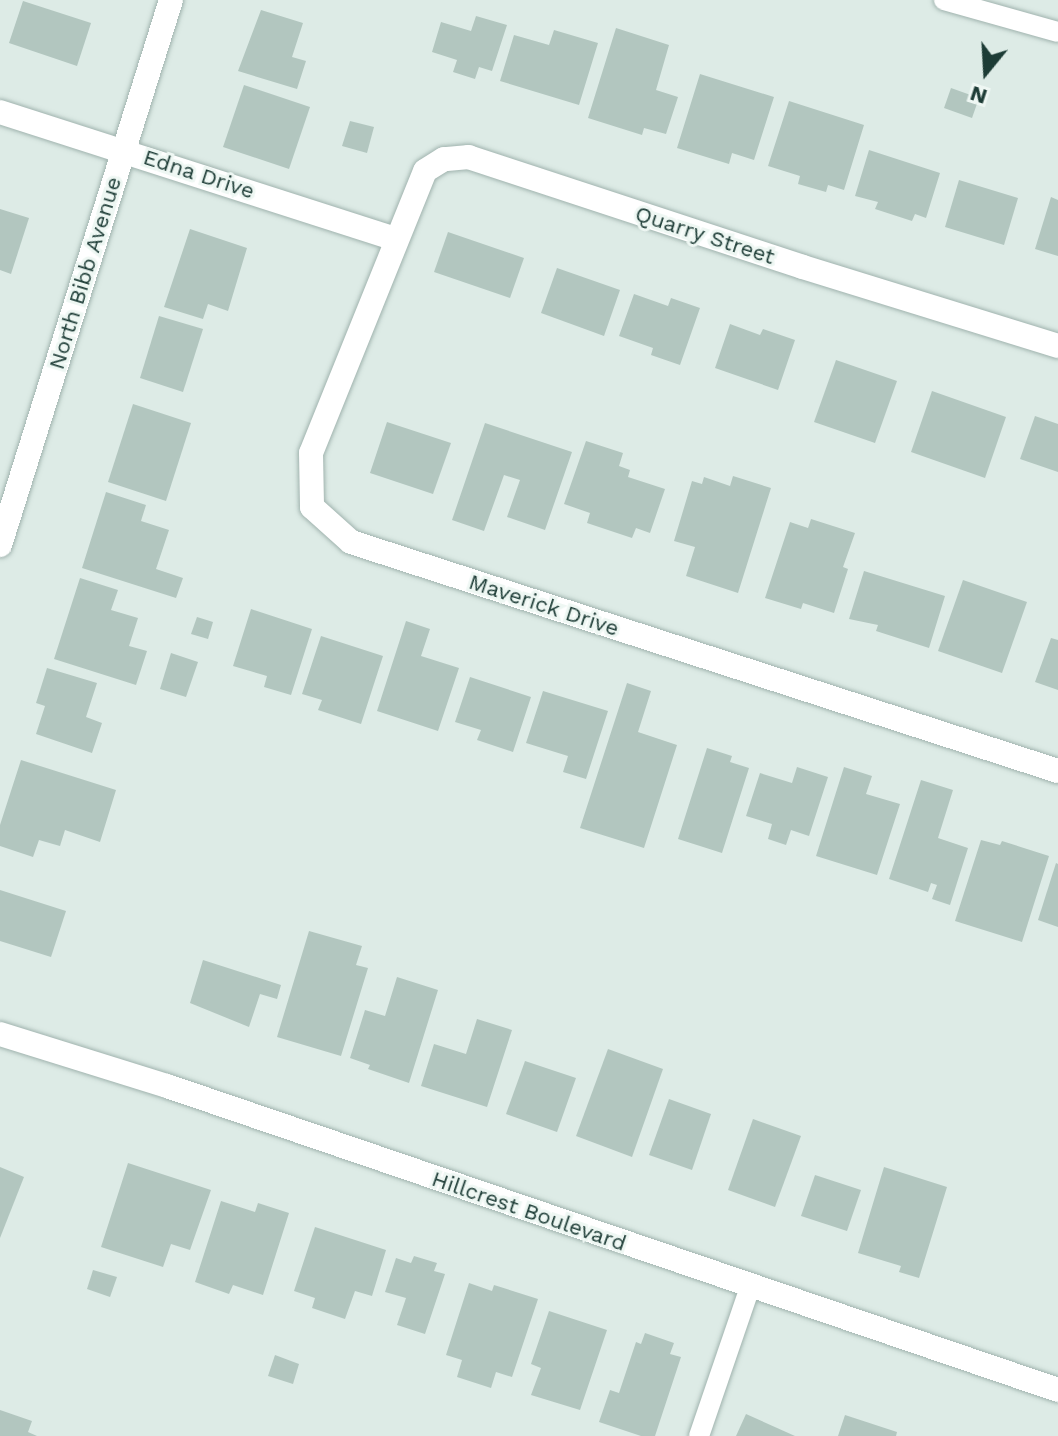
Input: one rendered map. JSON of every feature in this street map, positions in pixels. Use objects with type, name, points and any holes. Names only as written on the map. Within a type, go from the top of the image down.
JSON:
[{"type":"street","name":"North Bibb Avenue","points":[[0,545],[171,0]]},
{"type":"street","name":"Edna Drive","points":[[0,112],[124,149],[396,239]]},
{"type":"street","name":"Quarry Street","points":[[396,239],[425,171],[444,159],[469,157],[803,267],[1058,346]]},
{"type":"street","name":"Maverick Drive","points":[[396,239],[311,453],[312,507],[351,542],[1058,771]]},
{"type":"street","name":"Hillcrest Boulevard","points":[[0,1034],[182,1091],[1058,1390]]},
{"type":"lane","points":[[944,0],[1058,32]]},
{"type":"lane","points":[[699,1436],[750,1287]]},
{"type":"building","points":[[23,1],[91,23],[77,66],[9,43]]},
{"type":"building","points":[[261,10],[303,23],[292,57],[306,61],[297,89],[238,71]]},
{"type":"building","points":[[476,16],[507,25],[492,71],[479,67],[475,79],[453,72],[457,60],[432,52],[441,22],[471,31]]},
{"type":"building","points":[[616,28],[669,45],[656,90],[678,97],[666,134],[644,128],[642,135],[588,118]]},
{"type":"building","points":[[554,30],[598,43],[579,105],[500,81],[514,35],[549,45]]},
{"type":"building","points":[[700,74],[774,97],[754,160],[732,153],[729,164],[677,148]]},
{"type":"building","points":[[244,85],[310,107],[289,169],[223,147]]},
{"type":"building","points":[[951,88],[979,98],[972,118],[944,108]]},
{"type":"building","points":[[789,101],[864,125],[844,190],[828,185],[826,192],[798,184],[800,176],[768,166]]},
{"type":"building","points":[[350,121],[374,127],[367,153],[342,146]]},
{"type":"building","points":[[869,150],[940,173],[926,218],[915,214],[912,221],[875,209],[878,202],[855,196]]},
{"type":"building","points":[[959,180],[1018,198],[1004,245],[945,227]]},
{"type":"building","points":[[1051,197],[1058,200],[1058,256],[1035,249]]},
{"type":"building","points":[[0,209],[29,218],[11,274],[0,270]]},
{"type":"building","points":[[190,229],[247,248],[228,311],[208,304],[203,319],[164,307]]},
{"type":"building","points":[[448,232],[524,258],[510,298],[434,272]]},
{"type":"building","points":[[557,268],[620,290],[604,336],[541,313]]},
{"type":"building","points":[[634,294],[668,306],[671,298],[700,308],[680,365],[651,355],[653,348],[619,336]]},
{"type":"building","points":[[159,316],[203,329],[183,392],[140,378]]},
{"type":"building","points":[[730,324],[760,335],[763,329],[795,340],[778,390],[715,368]]},
{"type":"building","points":[[836,360],[897,381],[875,443],[814,422]]},
{"type":"building","points":[[932,391],[1006,417],[985,478],[911,452]]},
{"type":"building","points":[[133,404],[191,423],[166,501],[108,482]]},
{"type":"building","points":[[1035,416],[1058,424],[1058,472],[1020,459]]},
{"type":"building","points":[[387,422],[451,443],[433,494],[370,473]]},
{"type":"building","points":[[485,423],[572,452],[545,530],[507,517],[520,480],[504,475],[484,531],[452,520]]},
{"type":"building","points":[[586,441],[623,453],[619,466],[630,470],[628,477],[665,489],[650,533],[636,528],[632,538],[587,523],[590,513],[564,504]]},
{"type":"building","points":[[733,476],[771,488],[738,593],[686,576],[695,547],[674,541],[692,481],[702,484],[704,477],[730,486]]},
{"type":"building","points":[[106,492],[146,505],[141,521],[169,530],[156,569],[183,578],[176,598],[82,568]]},
{"type":"building","points":[[811,519],[855,533],[843,567],[848,569],[834,613],[803,603],[801,609],[765,598],[790,522],[808,528]]},
{"type":"building","points":[[864,571],[945,596],[929,648],[876,631],[878,625],[849,619]]},
{"type":"building","points":[[80,578],[118,590],[111,610],[138,618],[129,646],[147,651],[136,685],[54,659]]},
{"type":"building","points":[[963,580],[1027,602],[1002,673],[938,651]]},
{"type":"building","points":[[251,609],[312,629],[291,695],[264,687],[267,676],[233,666]]},
{"type":"building","points":[[197,617],[213,622],[208,639],[191,634]]},
{"type":"building","points":[[406,621],[430,629],[421,656],[459,668],[438,731],[377,711]]},
{"type":"building","points":[[321,636],[383,656],[361,724],[318,710],[322,700],[302,694]]},
{"type":"building","points":[[1051,638],[1058,640],[1058,690],[1035,682]]},
{"type":"building","points":[[171,653],[198,662],[186,697],[160,689]]},
{"type":"building","points":[[47,668],[97,683],[86,717],[102,723],[92,753],[36,734],[45,706],[36,703]]},
{"type":"building","points":[[470,677],[531,697],[513,752],[477,740],[481,730],[455,722]]},
{"type":"building","points":[[627,683],[651,691],[638,732],[677,745],[644,848],[580,828]]},
{"type":"building","points":[[543,691],[608,711],[586,779],[563,772],[568,756],[526,743]]},
{"type":"building","points":[[707,748],[732,756],[730,762],[749,768],[722,853],[678,839]]},
{"type":"building","points":[[21,760],[116,790],[100,842],[65,830],[60,846],[39,840],[33,857],[0,846],[0,825]]},
{"type":"building","points":[[797,767],[828,777],[809,836],[791,830],[786,845],[768,839],[772,824],[746,816],[760,773],[792,783]]},
{"type":"building","points":[[844,767],[872,776],[866,794],[900,804],[877,875],[816,856]]},
{"type":"building","points":[[921,780],[953,790],[938,838],[968,848],[950,905],[932,899],[937,885],[931,883],[928,892],[889,879]]},
{"type":"building","points":[[981,840],[1000,845],[1002,841],[1049,856],[1022,942],[955,921]]},
{"type":"building","points":[[1058,864],[1058,927],[1038,920]]},
{"type":"building","points":[[0,890],[66,911],[51,957],[0,941]]},
{"type":"building","points":[[309,931],[362,946],[356,965],[368,968],[341,1056],[277,1037]]},
{"type":"building","points":[[203,960],[281,985],[277,999],[260,994],[249,1027],[190,1003]]},
{"type":"building","points":[[397,977],[438,990],[409,1083],[368,1069],[370,1065],[350,1058],[365,1010],[385,1016]]},
{"type":"building","points":[[477,1019],[512,1030],[487,1107],[421,1086],[434,1044],[466,1054]]},
{"type":"building","points":[[608,1049],[663,1069],[632,1157],[576,1136]]},
{"type":"building","points":[[525,1061],[576,1078],[557,1132],[506,1114]]},
{"type":"building","points":[[669,1099],[711,1114],[692,1170],[649,1155]]},
{"type":"building","points":[[753,1119],[801,1136],[775,1207],[728,1190]]},
{"type":"building","points":[[128,1163],[211,1190],[190,1250],[171,1244],[163,1267],[101,1247]]},
{"type":"building","points":[[0,1167],[24,1177],[0,1238]]},
{"type":"building","points":[[884,1167],[947,1187],[919,1278],[899,1272],[901,1266],[858,1253]]},
{"type":"building","points":[[815,1175],[861,1190],[847,1231],[801,1216]]},
{"type":"building","points":[[221,1201],[255,1212],[258,1203],[289,1213],[263,1295],[233,1285],[229,1294],[195,1282]]},
{"type":"building","points":[[315,1227],[386,1250],[372,1296],[355,1291],[345,1319],[312,1308],[315,1298],[294,1291]]},
{"type":"building","points":[[414,1256],[437,1263],[434,1271],[445,1274],[425,1334],[397,1325],[406,1298],[385,1292],[396,1258],[411,1263]]},
{"type":"building","points":[[93,1270],[117,1277],[110,1297],[87,1289]]},
{"type":"building","points":[[469,1283],[492,1291],[494,1285],[538,1299],[512,1377],[496,1372],[491,1388],[457,1377],[462,1360],[446,1355]]},
{"type":"building","points":[[549,1311],[607,1330],[580,1410],[531,1395],[541,1368],[531,1364]]},
{"type":"building","points":[[645,1333],[674,1343],[670,1354],[681,1357],[655,1436],[641,1436],[599,1422],[610,1390],[619,1393],[636,1342],[641,1344]]},
{"type":"building","points":[[275,1355],[299,1364],[293,1384],[268,1376]]},
{"type":"building","points":[[0,1410],[32,1421],[28,1432],[37,1436],[0,1436]]},
{"type":"building","points":[[746,1414],[795,1436],[736,1436]]},
{"type":"building","points":[[845,1415],[897,1432],[896,1436],[838,1436]]}]
